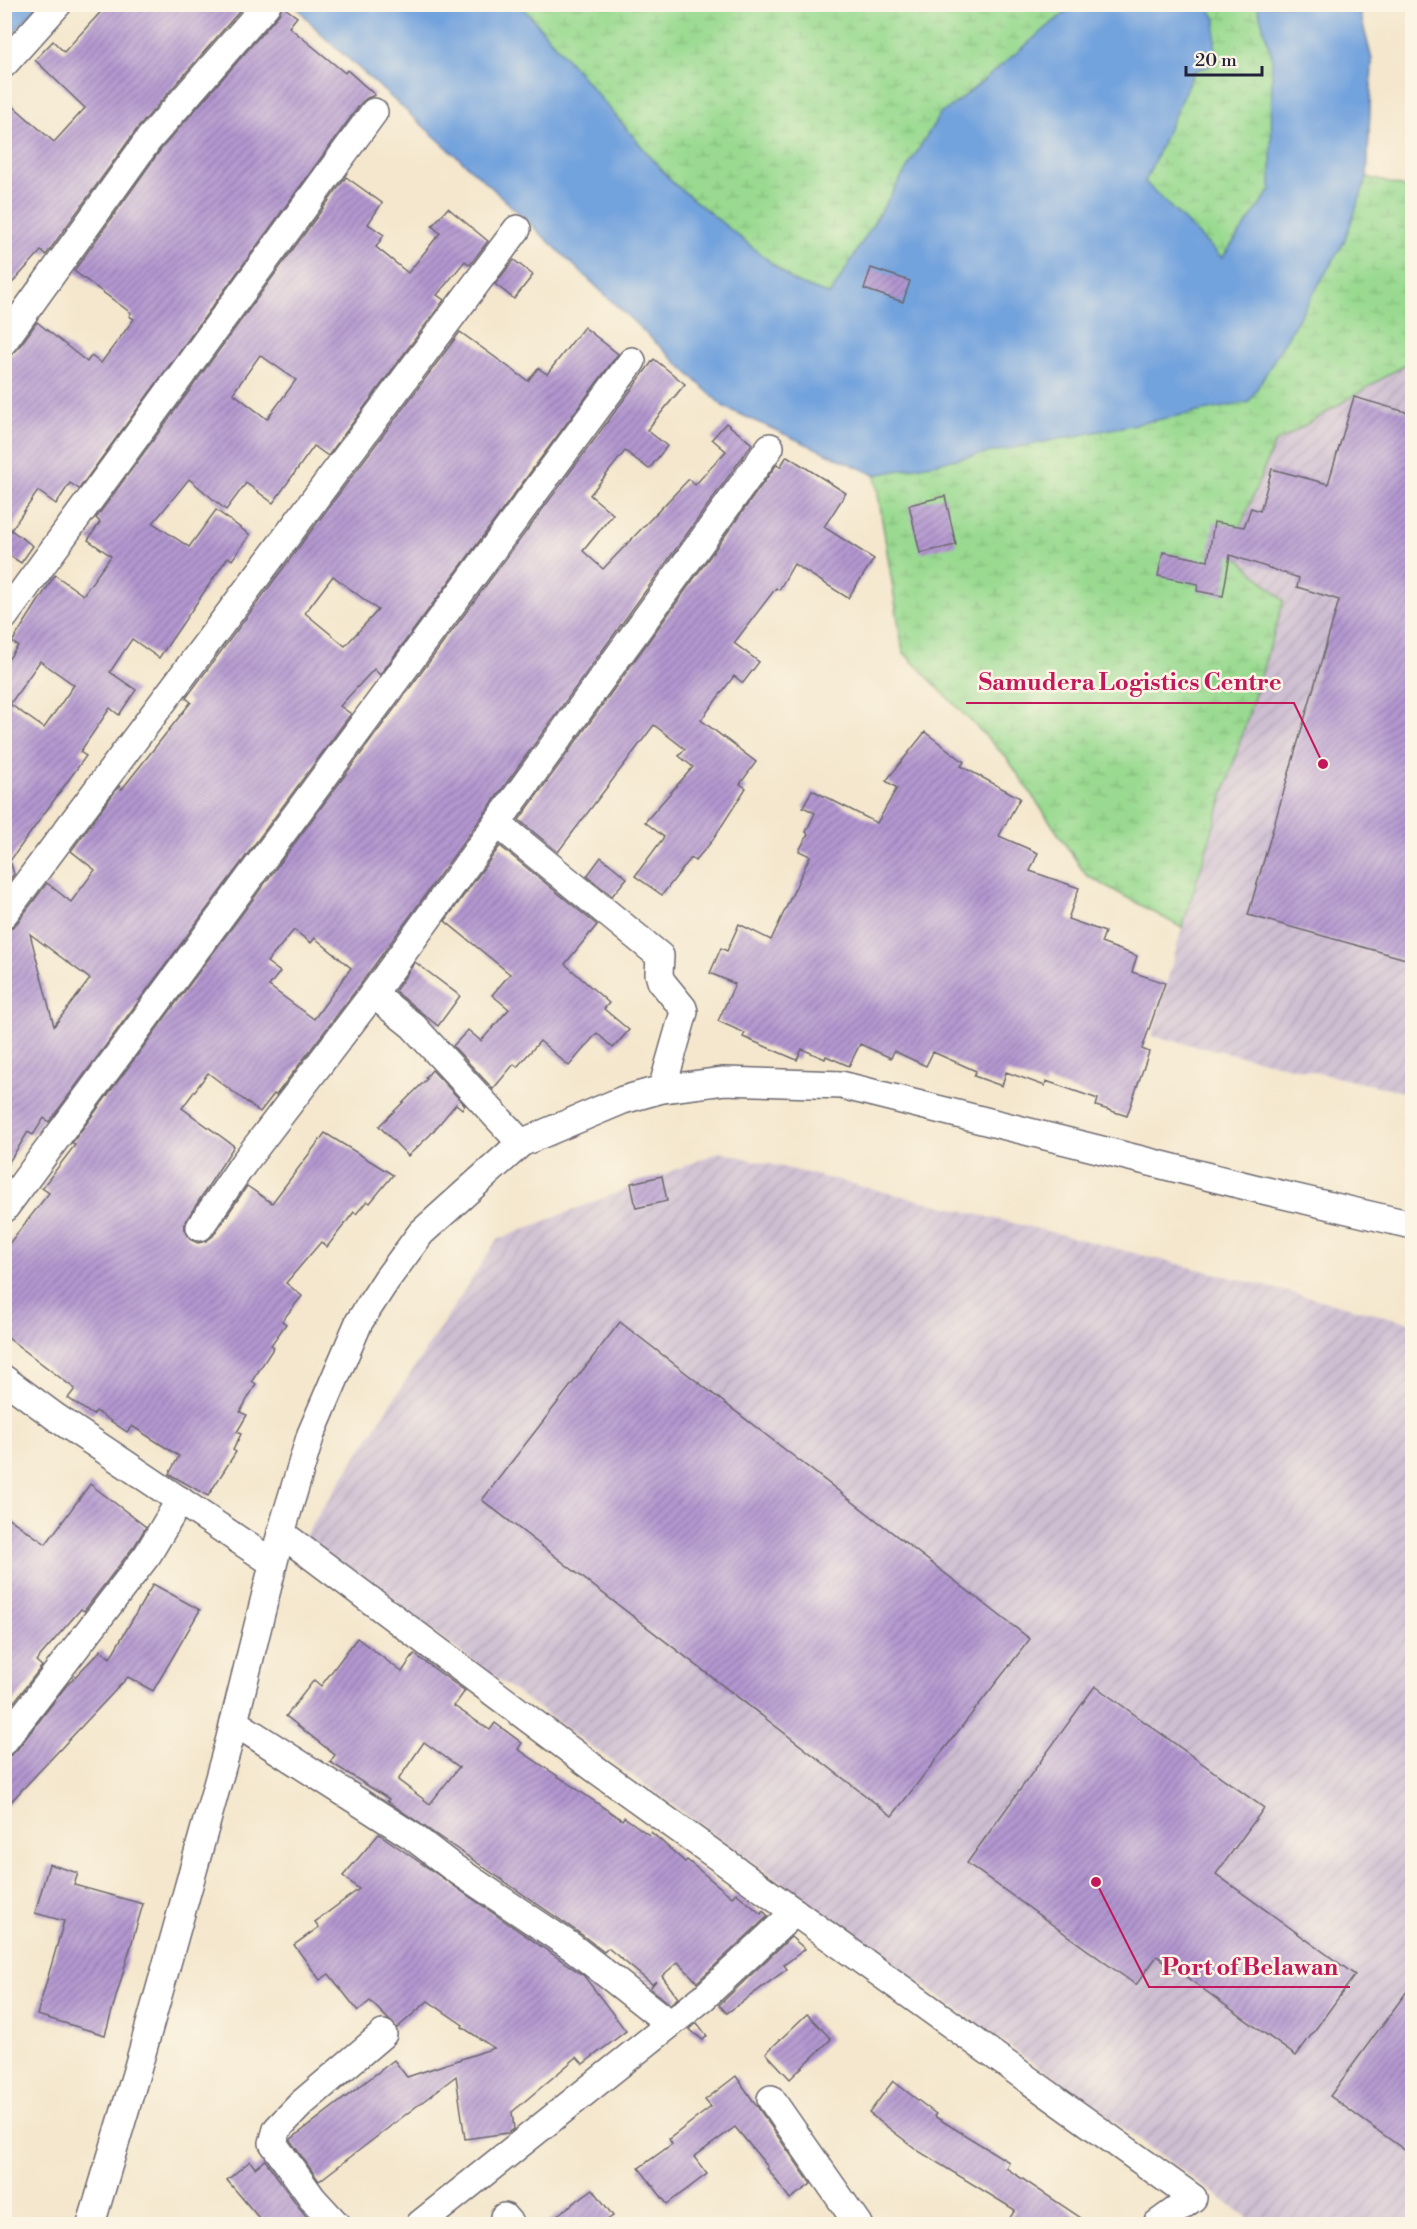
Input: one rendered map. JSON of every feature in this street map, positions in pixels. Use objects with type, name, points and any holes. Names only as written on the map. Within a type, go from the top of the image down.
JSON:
[{"type":"street","points":[[4,64],[58,4]]},
{"type":"street","points":[[4,340],[149,138],[267,4]]},
{"type":"street","points":[[4,617],[374,112]]},
{"type":"street","points":[[4,914],[517,229]]},
{"type":"street","points":[[4,1209],[632,361]]},
{"type":"street","points":[[200,1227],[243,1164],[373,994],[770,447]]},
{"type":"street","points":[[497,823],[660,956],[661,981],[684,1012],[662,1089]]},
{"type":"street","points":[[373,994],[413,1026],[521,1143]]},
{"type":"street","points":[[92,2224],[234,1722],[281,1533],[311,1434],[359,1322],[387,1279],[421,1233],[521,1143],[623,1100],[662,1089],[724,1081],[841,1086],[1413,1225]]},
{"type":"street","points":[[4,1379],[57,1418],[273,1563]]},
{"type":"street","points":[[4,1741],[148,1554],[180,1500]]},
{"type":"street","points":[[281,1533],[594,1768],[1193,2198],[1157,2224]]},
{"type":"street","points":[[234,1722],[412,1836],[451,1866],[572,1947],[670,2024]]},
{"type":"street","points":[[420,2224],[704,1997],[795,1912]]},
{"type":"street","points":[[336,2224],[279,2152],[273,2143],[273,2138],[277,2128],[302,2103],[383,2034]]},
{"type":"street","points":[[771,2099],[858,2224]]},
{"type":"shaded area","points":[[1412,358],[1412,1094],[1152,1036],[1182,928],[1284,602],[1231,551],[1274,444],[1411,361]]},
{"type":"shaded area","points":[[720,1152],[1412,1323],[1412,2224],[1257,2224],[303,1539],[497,1240]]},
{"type":"green space","points":[[521,5],[1358,5],[1372,60],[1367,177],[1412,189],[1412,358],[1411,361],[1274,444],[1231,551],[1284,601],[1182,928],[1086,875],[1007,758],[903,652],[875,475],[795,282],[673,183]]},
{"type":"water","points":[[4,5],[39,5],[5,42]]},
{"type":"water","points":[[295,5],[521,5],[673,183],[795,282],[830,295],[940,114],[1074,5],[1207,5],[1216,19],[1214,64],[1194,71],[1145,182],[1222,258],[1271,190],[1272,57],[1257,5],[1358,5],[1372,60],[1367,178],[1344,242],[1249,402],[875,475],[724,407],[491,187],[323,36]]},
{"type":"building","points":[[108,4],[242,4],[244,6],[137,129],[46,255],[41,251],[4,292],[4,98],[54,142],[85,108],[35,60],[53,41],[64,52]]},
{"type":"building","points":[[282,6],[297,17],[289,27],[345,73],[347,70],[375,95],[361,103],[79,489],[70,483],[56,504],[38,491],[11,530],[33,546],[21,563],[4,552],[4,356],[11,355],[17,350],[37,322],[87,362],[91,356],[101,363],[134,319],[129,316],[131,313],[74,271],[161,149],[279,14]]},
{"type":"building","points":[[346,177],[382,203],[368,224],[384,235],[376,247],[408,273],[440,233],[432,226],[448,208],[488,241],[470,265],[465,261],[437,295],[444,300],[328,456],[314,446],[273,503],[246,483],[226,510],[189,479],[153,523],[189,547],[216,510],[250,535],[232,560],[228,557],[159,658],[132,639],[110,672],[136,690],[119,715],[110,708],[80,752],[86,756],[7,865],[11,864],[14,874],[4,887],[4,665],[18,646],[12,642],[55,575],[83,595],[111,556],[88,540],[100,522],[96,518]],"holes":[[[260,355],[296,380],[267,419],[233,393]],[[40,661],[74,685],[44,728],[10,704]]]},
{"type":"building","points":[[514,260],[533,275],[514,299],[495,284]]},
{"type":"building","points":[[871,268],[910,281],[903,302],[864,289]]},
{"type":"building","points":[[584,327],[618,354],[380,675],[374,669],[340,706],[351,714],[49,1122],[44,1118],[33,1135],[28,1132],[4,1170],[4,929],[11,928],[17,923],[47,883],[71,902],[95,870],[71,851],[119,786],[122,789],[191,702],[186,698],[460,332],[528,381],[538,368],[547,374]],"holes":[[[333,576],[378,610],[345,646],[305,613]],[[30,934],[90,979],[54,1026]]]},
{"type":"building","points":[[654,359],[685,384],[647,430],[667,446],[649,469],[625,451],[590,495],[613,514],[583,551],[603,569],[689,479],[695,485],[726,451],[712,439],[726,423],[752,444],[360,985],[276,1095],[274,1094],[260,1112],[208,1073],[182,1108],[234,1146],[184,1226],[191,1240],[198,1243],[213,1236],[247,1186],[272,1203],[325,1133],[393,1175],[370,1203],[367,1201],[356,1214],[354,1212],[327,1247],[321,1242],[286,1283],[302,1296],[282,1321],[286,1324],[271,1345],[274,1347],[252,1381],[256,1384],[240,1412],[247,1415],[237,1432],[241,1434],[233,1450],[236,1452],[208,1496],[169,1474],[179,1456],[132,1426],[127,1432],[96,1411],[93,1415],[68,1398],[75,1389],[4,1335],[4,1250],[49,1193],[42,1188],[75,1145],[72,1143]],"holes":[[[294,930],[311,943],[315,938],[351,968],[314,1019],[269,986],[280,972],[267,962]]]},
{"type":"building","points":[[1354,397],[1413,414],[1413,961],[1248,915],[1339,600],[1297,587],[1299,578],[1230,555],[1223,596],[1197,591],[1198,584],[1158,576],[1163,552],[1208,561],[1214,522],[1244,527],[1251,508],[1260,511],[1272,469],[1328,484]]},
{"type":"building","points":[[787,456],[846,493],[824,527],[874,559],[848,598],[794,564],[779,590],[776,588],[734,643],[759,662],[743,683],[734,676],[701,720],[756,762],[740,784],[746,788],[712,841],[695,861],[691,858],[662,895],[635,876],[664,837],[645,822],[693,767],[679,756],[685,749],[654,725],[558,852],[519,820],[777,464],[780,467]]},
{"type":"building","points":[[945,496],[956,545],[920,553],[909,505]]},
{"type":"building","points":[[925,732],[964,762],[961,766],[1020,798],[999,836],[1038,853],[1030,871],[1079,888],[1068,919],[1105,932],[1101,943],[1137,956],[1132,972],[1165,983],[1142,1049],[1149,1052],[1127,1116],[1096,1106],[1098,1099],[1046,1081],[1045,1086],[1006,1072],[1002,1086],[974,1076],[976,1071],[933,1052],[926,1066],[894,1051],[891,1058],[860,1044],[849,1066],[802,1049],[797,1060],[743,1037],[745,1033],[718,1021],[735,984],[710,973],[721,948],[727,951],[739,924],[771,940],[810,856],[799,851],[815,813],[803,807],[812,790],[877,823],[897,788],[886,781]]},
{"type":"building","points":[[500,846],[597,925],[565,964],[609,1003],[604,1009],[629,1030],[613,1048],[597,1033],[569,1066],[540,1041],[517,1067],[514,1064],[493,1089],[453,1046],[468,1030],[481,1041],[509,1009],[492,995],[510,974],[445,921]]},
{"type":"building","points":[[601,857],[627,878],[612,896],[587,876]]},
{"type":"building","points":[[415,962],[460,996],[438,1026],[395,991]]},
{"type":"building","points":[[432,1070],[465,1105],[462,1109],[456,1104],[430,1135],[408,1156],[379,1126],[427,1079],[425,1078]]},
{"type":"building","points":[[662,1176],[667,1201],[636,1208],[631,1183]]},
{"type":"building","points":[[620,1322],[1030,1639],[892,1816],[482,1500]]},
{"type":"building","points":[[90,1484],[146,1527],[135,1545],[84,1611],[81,1609],[36,1661],[42,1666],[14,1702],[4,1694],[4,1515],[46,1544]]},
{"type":"building","points":[[153,1584],[200,1610],[153,1691],[128,1677],[4,1809],[4,1756],[16,1751],[66,1686],[101,1650],[110,1658]]},
{"type":"building","points":[[357,1638],[402,1672],[414,1654],[465,1691],[454,1706],[490,1730],[495,1723],[522,1743],[518,1749],[622,1820],[624,1817],[649,1835],[651,1832],[685,1862],[687,1860],[732,1897],[736,1893],[761,1914],[763,1911],[768,1916],[697,1982],[678,1962],[662,1976],[678,1998],[670,2004],[650,1988],[656,1981],[652,1984],[608,1948],[604,1952],[387,1801],[389,1799],[330,1762],[335,1755],[286,1716],[314,1680],[321,1686]],"holes":[[[424,1742],[459,1767],[430,1804],[398,1780]]]},
{"type":"building","points":[[1095,1686],[1264,1808],[1216,1874],[1355,1975],[1296,2056],[1157,1956],[1136,1985],[967,1863]]},
{"type":"building","points":[[379,1834],[584,1976],[626,2031],[583,2064],[577,2057],[512,2112],[514,2129],[508,2133],[465,2139],[456,2076],[319,2181],[290,2140],[394,2060],[407,2077],[494,2048],[428,2001],[397,2028],[370,2001],[358,2011],[329,1974],[320,1980],[294,1945],[319,1927],[315,1922],[359,1889],[343,1876]]},
{"type":"building","points":[[49,1864],[78,1873],[74,1885],[143,1904],[105,2035],[37,2015],[64,1921],[35,1913]]},
{"type":"building","points":[[791,1937],[805,1949],[784,1965],[787,1969],[727,2013],[719,2005]]},
{"type":"building","points":[[1413,1983],[1413,2156],[1330,2096]]},
{"type":"building","points":[[807,2014],[831,2039],[790,2079],[766,2053]]},
{"type":"building","points":[[697,2023],[707,2036],[703,2040],[689,2029]]},
{"type":"building","points":[[736,2076],[811,2184],[790,2199],[768,2167],[735,2127],[694,2157],[707,2174],[667,2204],[639,2168],[672,2144],[669,2139],[711,2107],[705,2100]]},
{"type":"building","points":[[893,2081],[936,2114],[934,2116],[1009,2162],[1006,2168],[1090,2224],[1006,2224],[1015,2210],[920,2152],[869,2113]]},
{"type":"building","points":[[265,2160],[313,2224],[264,2224],[227,2180],[250,2161],[255,2168]]},
{"type":"building","points":[[593,2189],[613,2216],[601,2224],[545,2224]]},
{"type":"place","name":"Samudera Logistics Centre","points":[[1323,764]]},
{"type":"place","name":"Port of Belawan","points":[[1096,1882]]}]
